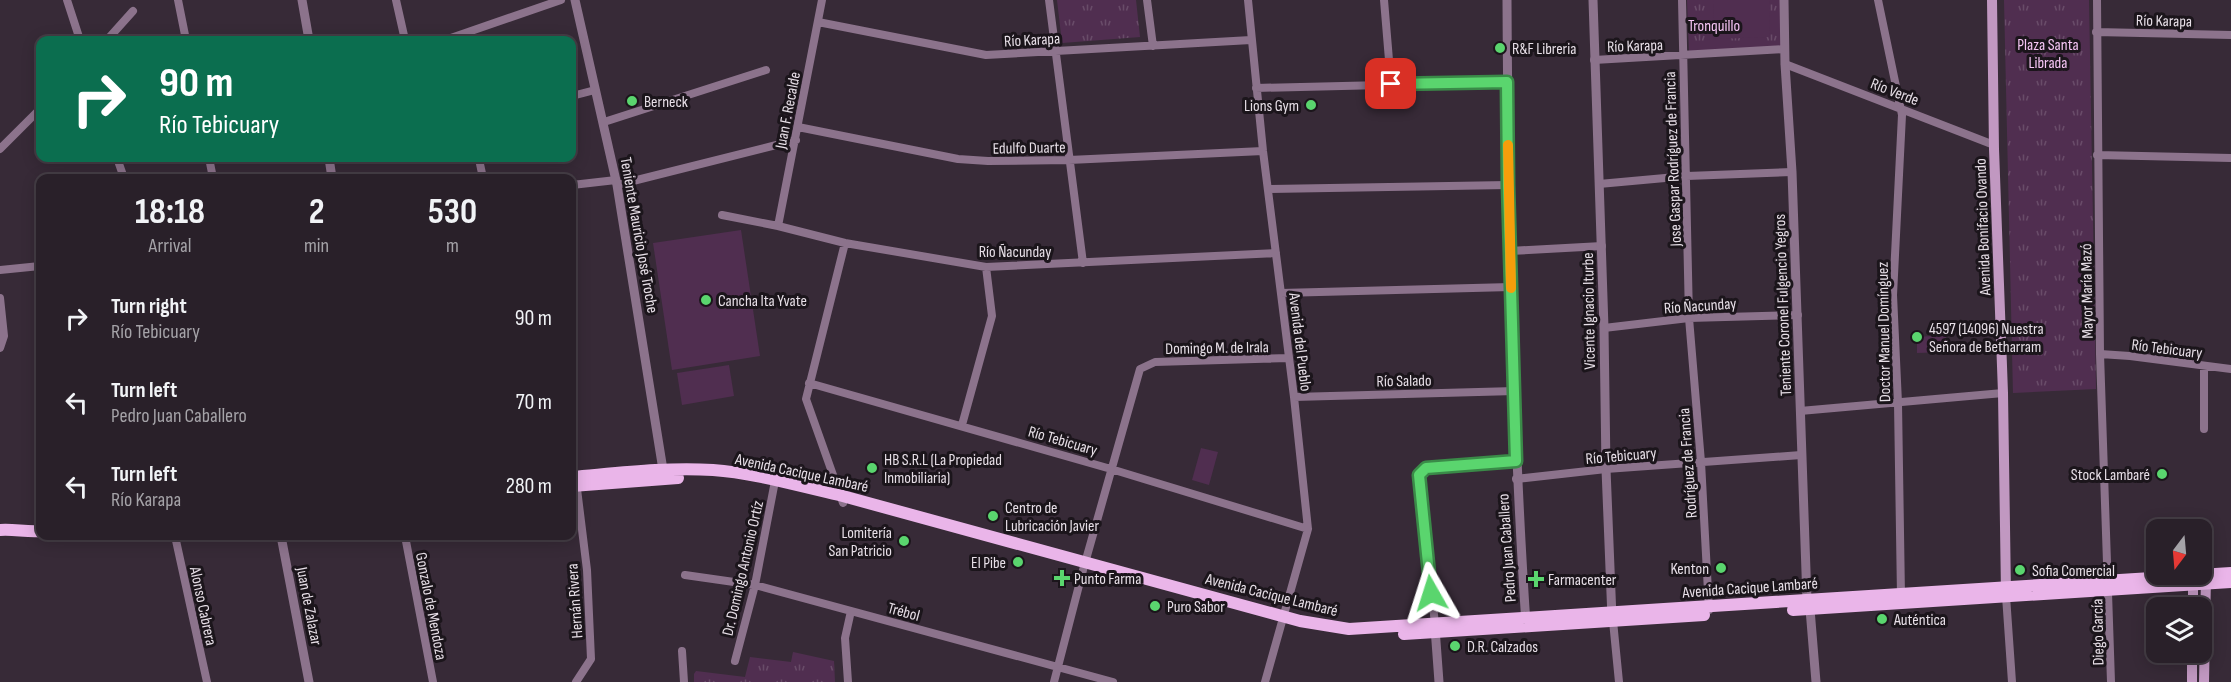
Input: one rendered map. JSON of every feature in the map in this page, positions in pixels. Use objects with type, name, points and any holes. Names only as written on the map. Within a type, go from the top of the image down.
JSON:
[{"type":"main road","name":"Avenida Bonifacio Ovando","points":[[1992,0],[2006,592]]},
{"type":"main road","name":"Avenida Cacique Lambaré","points":[[576,481],[664,474],[774,484],[847,501],[1084,566],[1283,621],[1316,633],[1349,636],[1435,628],[2146,583]]},
{"type":"main road","points":[[16,529],[24,524],[36,523]]},
{"type":"main road","points":[[0,530],[36,531]]},
{"type":"main road","name":"Avenida Cacique Lambaré","points":[[2212,578],[2231,573]]},
{"type":"main road","name":"Avenida Cacique Lambaré","points":[[2212,580],[2231,582]]},
{"type":"main road","points":[[2204,682],[2206,585]]},
{"type":"main road","points":[[2192,663],[2192,682]]},
{"type":"street","points":[[67,0],[79,36]]},
{"type":"street","points":[[178,0],[185,36]]},
{"type":"street","points":[[302,0],[308,36]]},
{"type":"street","points":[[396,0],[404,36]]},
{"type":"street","points":[[457,36],[561,0]]},
{"type":"street","name":"Teniente Mauricio José Troche","points":[[575,0],[616,182],[664,474]]},
{"type":"street","name":"Juan F. Recalde","points":[[778,226],[822,0]]},
{"type":"street","points":[[1049,0],[1083,263]]},
{"type":"street","points":[[1147,0],[1153,46]]},
{"type":"street","name":"Avenida del Pueblo","points":[[1248,0],[1263,151],[1308,529],[1265,682]]},
{"type":"street","points":[[1384,0],[1391,84]]},
{"type":"street","name":"Pedro Juan Caballero","points":[[1507,0],[1508,185],[1516,479],[1525,622]]},
{"type":"street","name":"Vicente Ignacio Iturbe","points":[[1593,0],[1612,617]]},
{"type":"street","name":"Jose Gaspar Rodríguez de Francia","points":[[1682,0],[1689,318]]},
{"type":"street","name":"Teniente Coronel Fulgencio Yegros","points":[[1784,0],[1808,604],[1816,682]]},
{"type":"street","name":"Doctor Manuel Domínguez","points":[[1878,0],[1901,108],[1893,295],[1902,598]]},
{"type":"street","name":"Mayor María Mazó","points":[[2097,0],[2100,354],[2108,585]]},
{"type":"street","points":[[111,36],[133,11]]},
{"type":"street","name":"Río Karapa","points":[[818,22],[986,55],[1251,40]]},
{"type":"street","name":"Río Karapa","points":[[2096,32],[2231,35]]},
{"type":"street","name":"Río Karapa","points":[[1594,60],[1785,49]]},
{"type":"street","name":"Río Verde","points":[[1785,64],[1994,145]]},
{"type":"street","points":[[604,122],[766,70]]},
{"type":"street","points":[[1256,88],[1507,82]]},
{"type":"street","points":[[576,95],[595,90]]},
{"type":"street","points":[[0,149],[36,113]]},
{"type":"street","name":"Edulfo Duarte","points":[[798,128],[958,159],[988,161],[1070,160],[1263,151]]},
{"type":"street","points":[[576,185],[616,182],[795,140]]},
{"type":"street","points":[[2097,155],[2231,158]]},
{"type":"street","points":[[480,164],[482,174]]},
{"type":"street","points":[[1599,184],[1687,176],[1792,172]]},
{"type":"street","points":[[1268,189],[1508,185]]},
{"type":"street","name":"Río Ñacunday","points":[[722,215],[845,243],[986,267],[1276,253]]},
{"type":"street","points":[[845,243],[806,399],[807,407],[847,501]]},
{"type":"street","points":[[1510,251],[1602,246]]},
{"type":"street","points":[[0,270],[36,266]]},
{"type":"street","points":[[962,425],[992,316],[986,267]]},
{"type":"street","points":[[1281,293],[1511,287]]},
{"type":"street","points":[[0,298],[4,336],[0,348]]},
{"type":"street","name":"Río Ñacunday","points":[[1604,328],[1689,318],[1798,315]]},
{"type":"street","name":"Rodríguez de Francia","points":[[1689,318],[1701,462],[1709,611]]},
{"type":"street","name":"Río Tebicuary","points":[[2100,354],[2231,369]]},
{"type":"street","name":"Domingo M. de Irala","points":[[1111,469],[1140,369],[1146,364],[1289,358]]},
{"type":"street","points":[[2204,366],[2204,429]]},
{"type":"street","name":"Río Tebicuary","points":[[809,383],[962,425],[1308,529]]},
{"type":"street","name":"Río Salado","points":[[1294,397],[1515,391]]},
{"type":"street","points":[[1800,411],[2003,393]]},
{"type":"street","name":"Río Tebicuary","points":[[1516,479],[1606,469],[1801,454]]},
{"type":"street","points":[[1438,682],[1435,628],[1419,475],[1426,468],[1516,461]]},
{"type":"street","points":[[1054,682],[1111,469]]},
{"type":"street","name":"Dr. Domingo Antonio Ortíz","points":[[735,661],[755,585],[774,484]]},
{"type":"street","name":"Hernán Rivera","points":[[576,496],[586,570],[591,659],[576,682]]},
{"type":"street","name":"Alonso Cabrera","points":[[177,540],[207,682]]},
{"type":"street","name":"Juan de Zalazar","points":[[282,540],[309,682]]},
{"type":"street","name":"Gonzalo de Mendoza","points":[[406,540],[433,682]]},
{"type":"street","name":"Trébol","points":[[685,575],[755,585],[1113,682]]},
{"type":"street","name":"Diego García","points":[[2108,585],[2111,682]]},
{"type":"street","points":[[2006,592],[2012,682]]},
{"type":"street","points":[[848,682],[845,638],[851,611]]},
{"type":"street","points":[[1612,617],[1619,682]]},
{"type":"street","points":[[682,651],[684,682]]},
{"type":"green space","points":[[1057,0],[1136,0],[1140,37],[1062,43]]},
{"type":"green space","name":"Tronquillo","points":[[1687,0],[1781,0],[1782,46],[1689,52]]},
{"type":"green space","points":[[1713,0],[1769,0],[1770,37],[1714,39]]},
{"type":"green space","name":"Plaza Santa Librada","points":[[2004,0],[2089,0],[2096,389],[2013,393]]},
{"type":"green space","name":"Cancha Ita Yvate","points":[[741,230],[760,356],[672,370],[653,243]]},
{"type":"green space","points":[[1946,335],[1947,352],[1917,353],[1917,337]]},
{"type":"green space","points":[[729,365],[734,396],[682,405],[677,373]]},
{"type":"green space","points":[[1201,448],[1218,452],[1209,485],[1192,480]]},
{"type":"green space","points":[[793,652],[834,661],[835,682],[694,682],[696,671],[745,677],[750,657],[791,662]]},
{"type":"slow traffic","points":[[1508,145],[1511,288]]},
{"type":"place","name":"R&F Libreria","points":[[1500,48]]},
{"type":"place","name":"Berneck","points":[[632,101]]},
{"type":"place","name":"Lions Gym","points":[[1311,105]]},
{"type":"place","name":"Cancha Ita Yvate","points":[[706,300]]},
{"type":"place","name":"4597 (14096) Nuestra Señora de Betharram","points":[[1917,337]]},
{"type":"place","name":"HB S.R.L (La Propiedad Inmobiliaria)","points":[[872,468]]},
{"type":"place","name":"Stock Lambaré","points":[[2162,474]]},
{"type":"place","name":"Centro de Lubricación Javier","points":[[993,516]]},
{"type":"place","name":"Lomitería San Patricio","points":[[904,541]]},
{"type":"place","name":"El Pibe","points":[[1018,562]]},
{"type":"place","name":"Kenton","points":[[1721,568]]},
{"type":"place","name":"Sofia Comercial","points":[[2020,570]]},
{"type":"place","name":"Punto Farma","points":[[1062,578]]},
{"type":"place","name":"Farmacenter","points":[[1536,579]]},
{"type":"place","name":"Puro Sabor","points":[[1155,606]]},
{"type":"place","name":"Auténtica","points":[[1882,619]]},
{"type":"place","name":"D.R. Calzados","points":[[1455,646]]},
{"type":"route","points":[[1391,84],[1507,82],[1516,461],[1426,468],[1419,475],[1431,593]]}]
